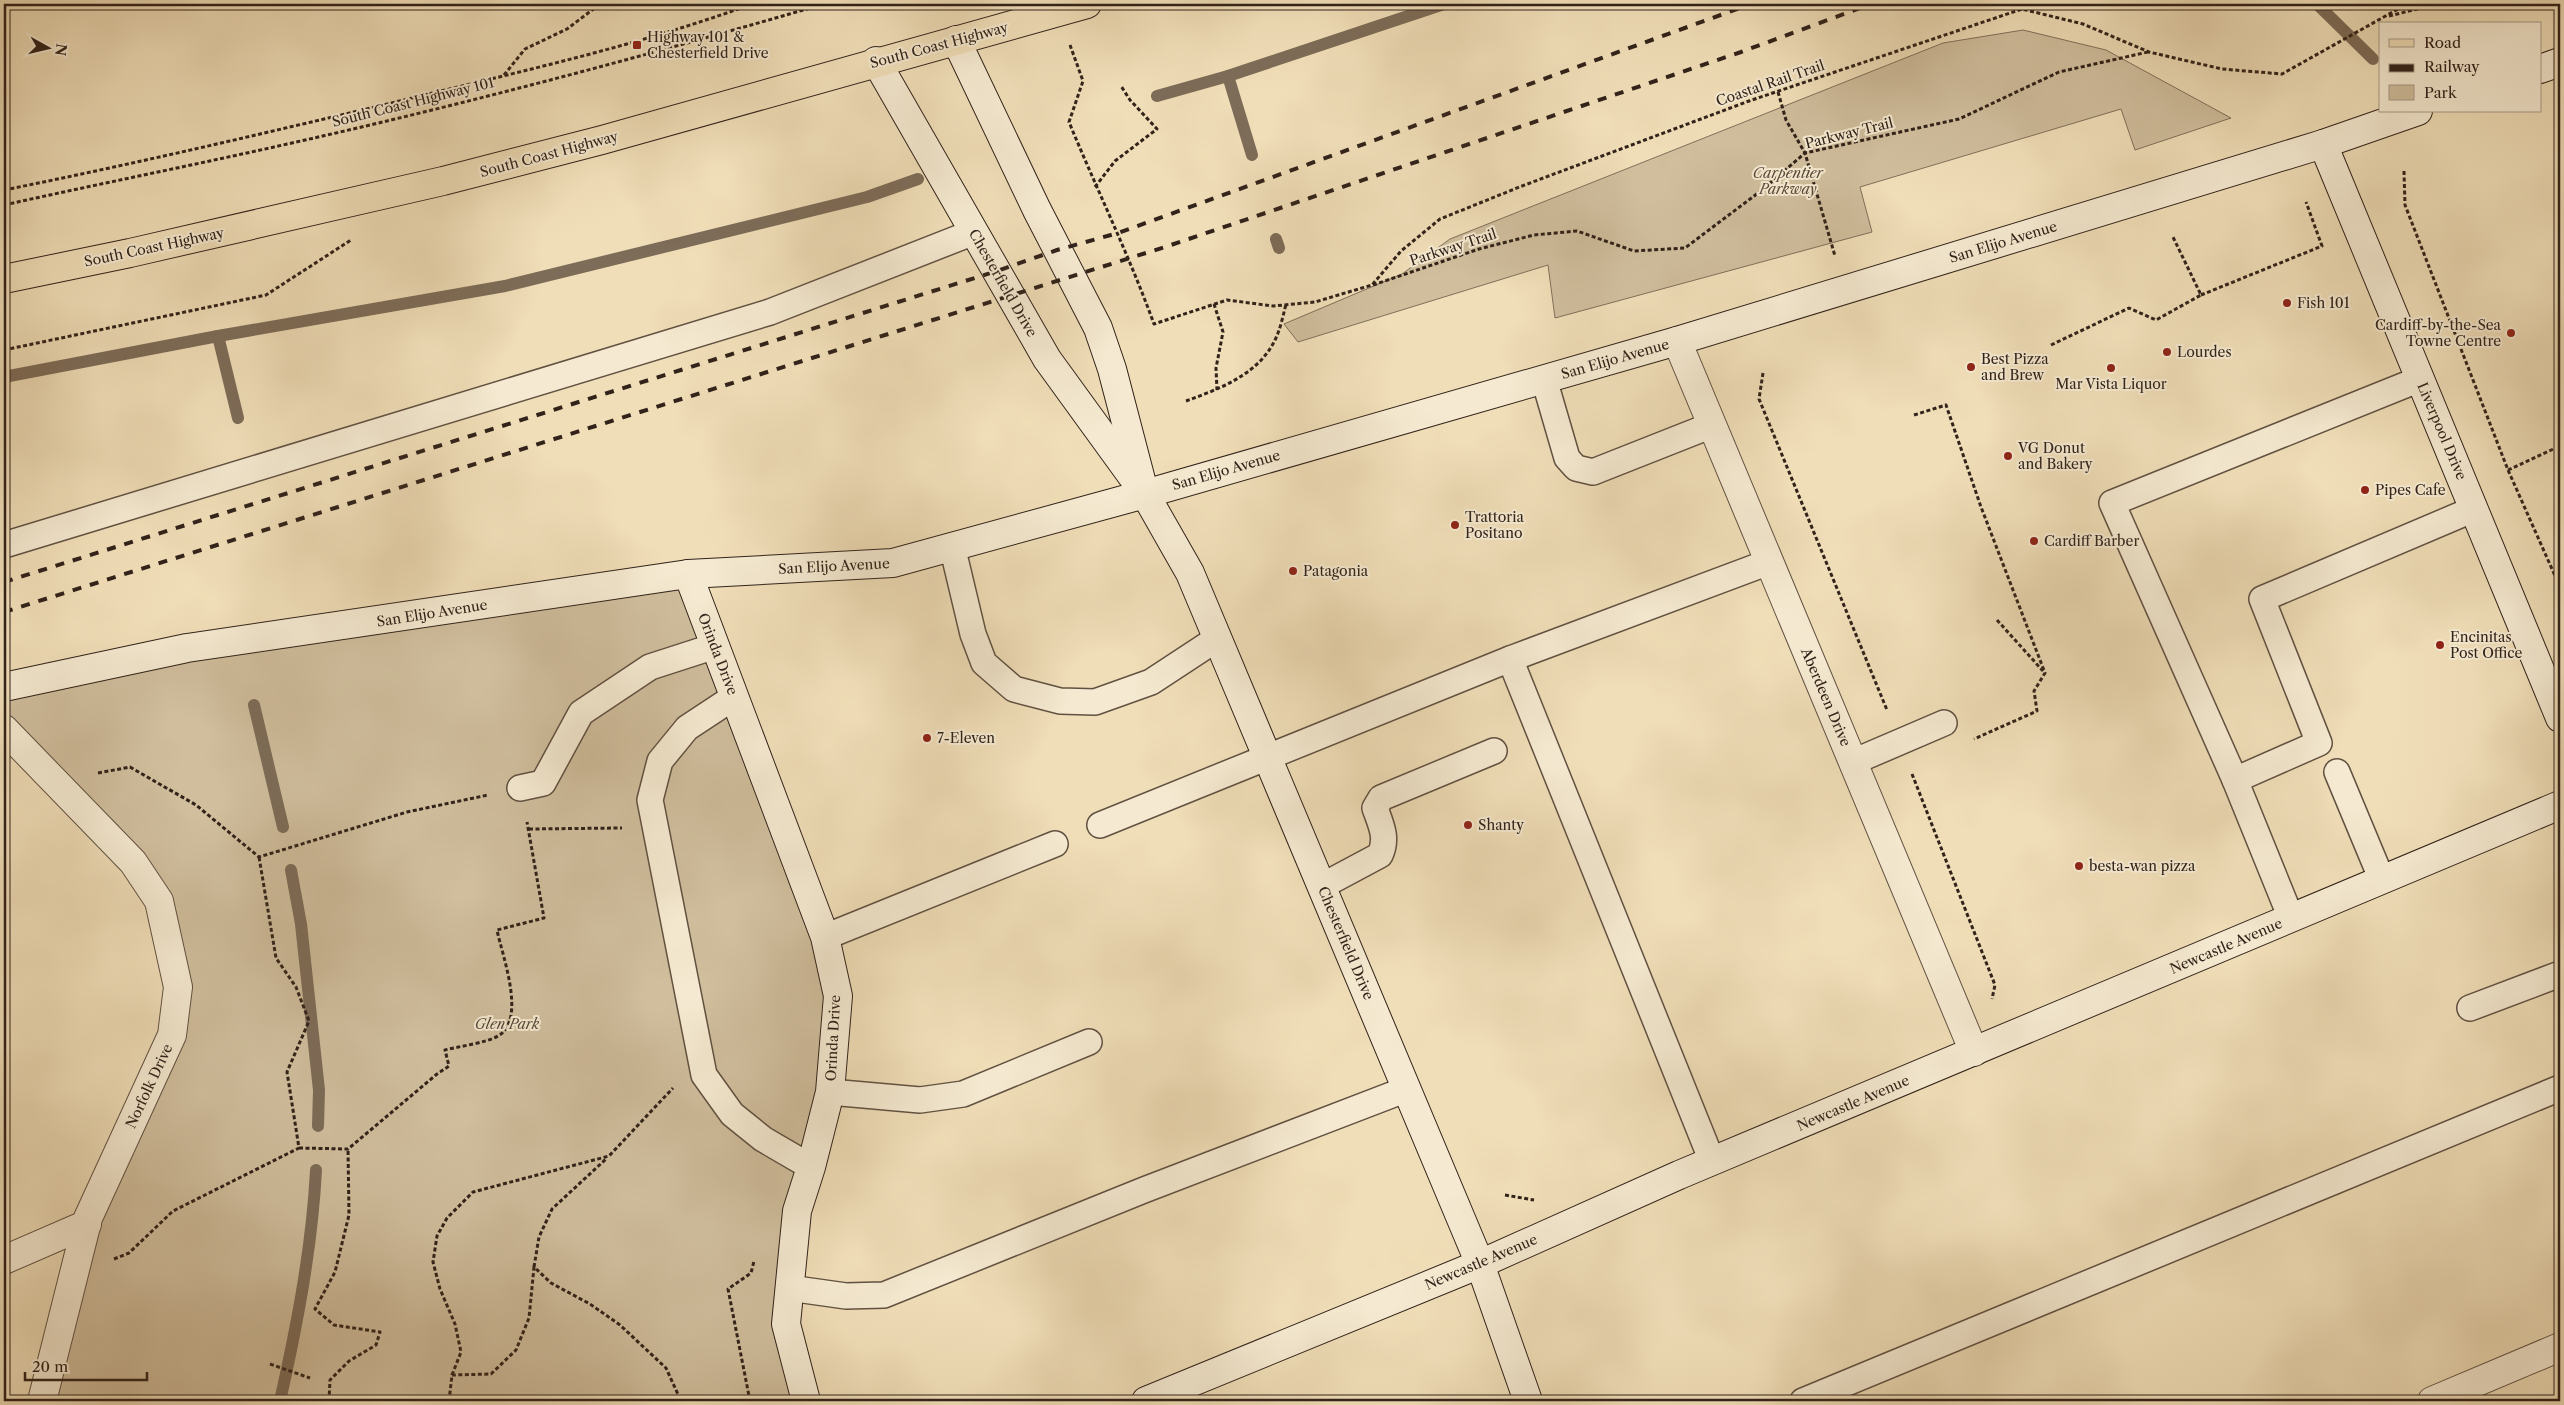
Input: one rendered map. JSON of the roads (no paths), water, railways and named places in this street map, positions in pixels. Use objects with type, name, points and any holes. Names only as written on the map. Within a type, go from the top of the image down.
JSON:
[{"type":"main road","name":"South Coast Highway","points":[[4,279],[130,253],[443,181],[602,140],[1087,4]]},
{"type":"street","name":"Chesterfield Drive","points":[[956,40],[1037,210],[1098,328],[1112,369],[1145,494]]},
{"type":"street","name":"Chesterfield Drive","points":[[876,62],[1047,360],[1145,494],[1190,573],[1269,757],[1480,1264],[1528,1401]]},
{"type":"street","points":[[2542,68],[2560,62]]},
{"type":"street","name":"San Elijo Avenue","points":[[4,687],[187,648],[688,574],[892,563],[1145,494],[1213,472],[1677,341],[2323,144],[2415,112]]},
{"type":"street","name":"Liverpool Drive","points":[[2323,144],[2560,718]]},
{"type":"street","name":"Aberdeen Drive","points":[[1677,341],[1974,1052]]},
{"type":"street","name":"Orinda Drive","points":[[688,574],[825,937],[838,996],[830,1092],[811,1167],[797,1210],[786,1324],[806,1401]]},
{"type":"street","name":"Norfolk Drive","points":[[4,729],[133,862],[159,901],[178,988],[172,1035],[87,1224],[42,1401]]},
{"type":"street","name":"Newcastle Avenue","points":[[1146,1401],[1480,1264],[1712,1161],[2560,805]]},
{"type":"street","points":[[4,1259],[87,1224]]},
{"type":"street","points":[[2432,1401],[2560,1348]]},
{"type":"lane","points":[[4,545],[770,312],[974,232]]},
{"type":"lane","points":[[2291,918],[2235,780],[2112,503],[2420,379]]},
{"type":"lane","points":[[1544,380],[1567,458],[1576,468],[1593,472],[1712,425]]},
{"type":"lane","points":[[2235,780],[2319,743],[2262,598],[2474,509]]},
{"type":"lane","points":[[952,546],[973,634],[984,663],[1014,689],[1060,701],[1095,702],[1151,682],[1218,638]]},
{"type":"lane","points":[[1100,825],[1510,659],[1769,562]]},
{"type":"lane","points":[[520,788],[543,783],[581,713],[650,667],[715,646]]},
{"type":"lane","points":[[1510,659],[1712,1161]]},
{"type":"lane","points":[[734,697],[687,728],[660,762],[650,800],[703,1072],[732,1114],[763,1138],[811,1167]]},
{"type":"lane","points":[[1853,762],[1944,723]]},
{"type":"lane","points":[[1322,886],[1380,855],[1384,847],[1384,836],[1375,808],[1381,798],[1494,751]]},
{"type":"lane","points":[[2337,772],[2382,880]]},
{"type":"lane","points":[[825,937],[1055,844]]},
{"type":"lane","points":[[2470,1008],[2560,974]]},
{"type":"lane","points":[[830,1092],[920,1100],[963,1094],[1089,1042]]},
{"type":"lane","points":[[1803,1401],[2560,1088]]},
{"type":"lane","points":[[789,1288],[846,1296],[884,1295],[1144,1190],[1407,1090]]},
{"type":"waterway","points":[[1157,96],[1228,76],[1444,4]]},
{"type":"waterway","points":[[2317,4],[2373,59]]},
{"type":"waterway","points":[[1228,76],[1252,155]]},
{"type":"waterway","points":[[218,336],[505,286],[867,197],[918,179]]},
{"type":"waterway","points":[[1276,239],[1279,248]]},
{"type":"waterway","points":[[4,377],[218,336],[238,418]]},
{"type":"waterway","points":[[254,705],[283,827]]},
{"type":"waterway","points":[[291,870],[301,924],[319,1090],[318,1126]]},
{"type":"waterway","points":[[280,1401],[303,1286],[316,1170]]},
{"type":"railway","points":[[4,582],[997,271],[1057,250],[1118,233],[1751,4]]},
{"type":"railway","points":[[4,612],[1165,247],[1741,52],[1871,4]]},
{"type":"place","name":"Highway 101 & Chesterfield Drive","points":[[637,45]]},
{"type":"place","name":"Fish 101","points":[[2287,303]]},
{"type":"place","name":"Cardiff-by-the-Sea Towne Centre","points":[[2511,333]]},
{"type":"place","name":"Lourdes","points":[[2167,352]]},
{"type":"place","name":"Best Pizza and Brew","points":[[1971,367]]},
{"type":"place","name":"Mar Vista Liquor","points":[[2111,368]]},
{"type":"place","name":"VG Donut and Bakery","points":[[2008,456]]},
{"type":"place","name":"Pipes Cafe","points":[[2365,490]]},
{"type":"place","name":"Trattoria Positano","points":[[1455,525]]},
{"type":"place","name":"Cardiff Barber","points":[[2034,541]]},
{"type":"place","name":"Patagonia","points":[[1293,571]]},
{"type":"place","name":"Encinitas Post Office","points":[[2440,645]]},
{"type":"place","name":"7-Eleven","points":[[927,738]]},
{"type":"place","name":"Shanty","points":[[1468,825]]},
{"type":"place","name":"besta-wan pizza","points":[[2079,866]]},
{"type":"park label","name":"Carpentier Parkway","points":[[1788,182]]},
{"type":"park label","name":"Glen Park","points":[[507,1024]]}]
